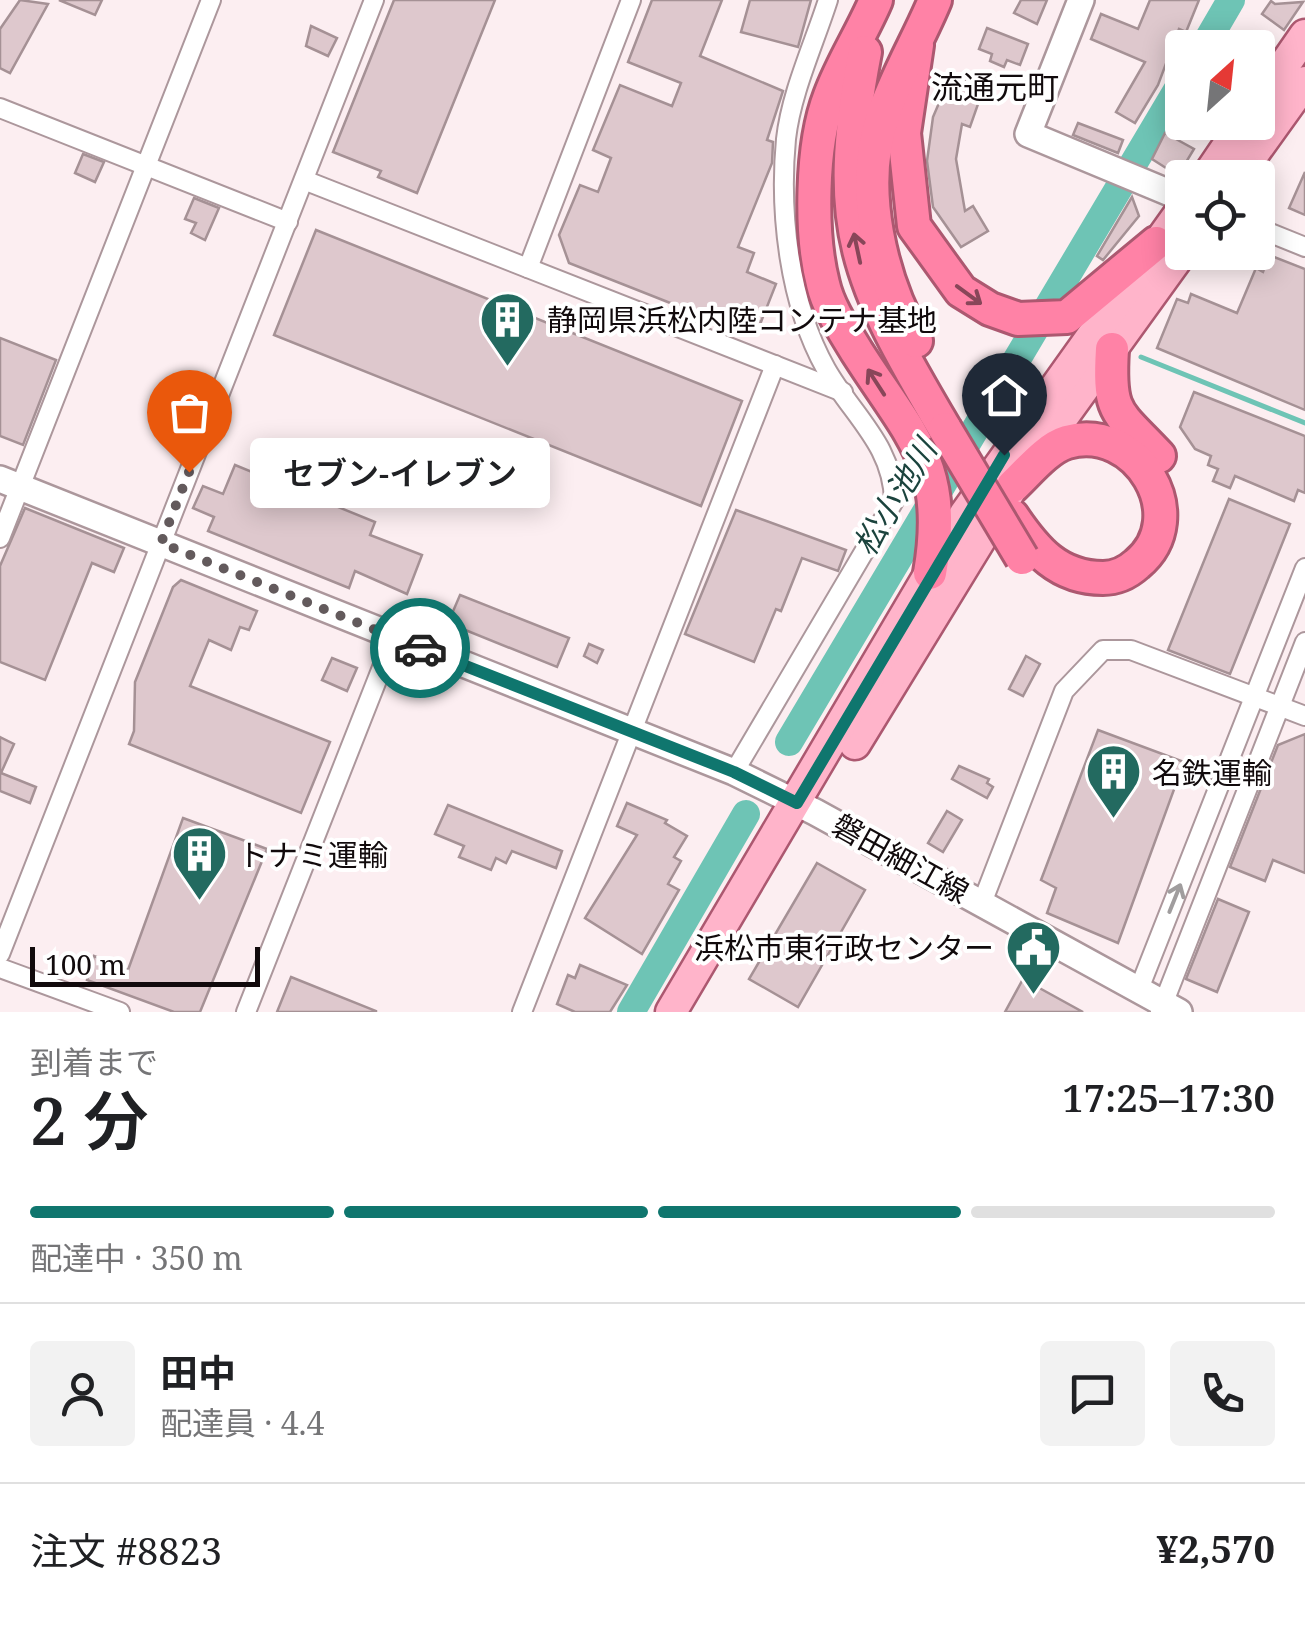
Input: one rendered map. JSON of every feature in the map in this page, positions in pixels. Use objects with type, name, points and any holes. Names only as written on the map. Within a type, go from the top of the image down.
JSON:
[{"type":"highway","points":[[935,0],[881,120],[873,210],[884,263],[951,419]]},
{"type":"highway","points":[[874,3],[851,123],[852,225],[858,260],[884,327],[951,419],[1032,546],[1043,579],[1067,593],[1109,598],[1150,581],[1177,544],[1182,526],[1180,493],[1164,461],[1120,418],[1112,399],[1112,349]]},
{"type":"highway","points":[[874,3],[828,99],[817,170],[815,235],[823,288],[848,338],[928,464],[938,509],[930,573]]},
{"type":"highway","points":[[917,44],[904,133],[914,226],[960,291],[1018,320],[1053,321],[1078,310],[1165,250]]},
{"type":"highway","points":[[1013,486],[1066,442],[1090,441],[1116,445],[1156,485],[1162,505],[1158,536],[1151,553],[1127,573],[1090,578],[1038,562]]},
{"type":"main road","points":[[1081,0],[1028,134],[1165,190]]},
{"type":"main road","points":[[1275,79],[1305,35]]},
{"type":"main road","points":[[1249,160],[1305,82]]},
{"type":"main road","points":[[695,1012],[930,573],[1004,455],[1165,253]]},
{"type":"main road","points":[[670,1012],[1013,486],[1112,349],[1165,256]]},
{"type":"main road","name":"磐田細江線","points":[[10,483],[734,772],[982,902],[1168,1009]]},
{"type":"street","points":[[0,538],[10,483],[211,0]]},
{"type":"street","points":[[0,954],[374,0]]},
{"type":"street","points":[[528,268],[631,0]]},
{"type":"street","points":[[734,772],[894,501],[894,473],[874,435],[826,368],[793,283],[786,137],[828,0]]},
{"type":"street","points":[[0,108],[288,222]]},
{"type":"street","points":[[304,180],[843,392]]},
{"type":"street","points":[[1275,235],[1305,247]]},
{"type":"street","points":[[522,1012],[775,365]]},
{"type":"street","points":[[1139,989],[1305,568]]},
{"type":"street","points":[[246,1012],[394,637]]},
{"type":"street","points":[[1168,1009],[1305,642]]},
{"type":"street","points":[[982,902],[1064,692],[1103,650],[1131,650],[1305,716]]},
{"type":"street","points":[[0,968],[108,1010]]},
{"type":"building","points":[[20,0],[48,4],[10,73],[0,68],[0,29]]},
{"type":"building","points":[[59,0],[102,0],[95,15]]},
{"type":"building","points":[[394,0],[495,0],[417,193],[378,177],[381,171],[333,152]]},
{"type":"building","points":[[652,0],[722,0],[700,56],[783,91],[767,140],[773,142],[772,163],[738,247],[754,253],[747,272],[776,284],[761,322],[731,310],[726,325],[569,263],[559,235],[580,185],[598,192],[611,158],[593,150],[620,85],[672,106],[681,83],[628,62]]},
{"type":"building","points":[[750,0],[811,0],[798,47],[741,32]]},
{"type":"building","points":[[1021,0],[1047,0],[1037,24],[1014,13]]},
{"type":"building","points":[[1150,0],[1199,0],[1187,30],[1165,30],[1165,66],[1135,123],[1116,112],[1145,62],[1091,39],[1101,14],[1138,29]]},
{"type":"building","points":[[1271,1],[1303,2],[1284,30],[1262,14]]},
{"type":"building","points":[[311,26],[337,38],[328,56],[306,46]]},
{"type":"building","points":[[987,28],[1028,44],[1020,65],[1007,60],[1004,67],[990,61],[992,54],[979,49]]},
{"type":"building","points":[[951,75],[984,87],[970,127],[962,124],[956,159],[965,211],[973,206],[988,231],[961,247],[933,207],[927,161],[933,117]]},
{"type":"building","points":[[1078,123],[1123,140],[1118,153],[1073,135]]},
{"type":"building","points":[[1165,133],[1165,140],[1178,140],[1194,149],[1187,160],[1165,160],[1165,167],[1152,159]]},
{"type":"building","points":[[83,154],[104,162],[95,182],[75,173]]},
{"type":"building","points":[[1305,172],[1305,215],[1289,208]]},
{"type":"building","points":[[1132,197],[1139,216],[1103,260],[1097,256]]},
{"type":"building","points":[[194,198],[219,208],[205,240],[191,233],[196,223],[185,219]]},
{"type":"building","name":"静岡県浜松内陸コンテナ基地","points":[[316,230],[742,401],[701,506],[274,335]]},
{"type":"building","points":[[1275,257],[1305,269],[1305,410],[1157,348],[1177,299],[1188,303],[1191,294],[1237,313],[1255,270],[1275,270]]},
{"type":"building","points":[[0,338],[56,360],[23,445],[0,436]]},
{"type":"building","points":[[1194,392],[1305,436],[1305,493],[1298,490],[1294,501],[1235,476],[1230,488],[1213,481],[1218,469],[1208,465],[1211,456],[1195,449],[1180,427]]},
{"type":"building","points":[[235,465],[375,522],[370,535],[422,555],[407,594],[355,571],[349,588],[208,531],[214,517],[193,508],[203,486],[223,494]]},
{"type":"building","points":[[1229,499],[1290,524],[1230,674],[1168,650]]},
{"type":"building","points":[[25,508],[124,548],[114,572],[92,563],[45,680],[0,662],[0,566]]},
{"type":"building","points":[[736,510],[846,550],[838,571],[802,558],[781,611],[776,609],[754,662],[685,634]]},
{"type":"building","points":[[181,580],[257,611],[249,630],[240,627],[231,650],[209,640],[190,686],[330,742],[301,813],[129,744],[134,731],[135,682],[173,587]]},
{"type":"building","points":[[460,595],[569,638],[557,667],[448,623]]},
{"type":"building","points":[[589,644],[603,650],[597,663],[584,656]]},
{"type":"building","points":[[1026,656],[1040,664],[1023,696],[1009,689]]},
{"type":"building","points":[[332,658],[357,668],[347,691],[322,680]]},
{"type":"building","name":"名鉄運輸","points":[[1098,730],[1184,762],[1118,943],[1047,913],[1056,888],[1041,880]]},
{"type":"building","points":[[1305,734],[1305,873],[1273,860],[1265,881],[1230,867],[1278,745]]},
{"type":"building","points":[[0,737],[14,744],[1,773],[36,787],[30,803],[0,791]]},
{"type":"building","points":[[959,766],[989,779],[987,783],[993,787],[987,798],[952,779]]},
{"type":"building","points":[[627,803],[667,820],[665,823],[687,836],[674,857],[681,861],[668,884],[679,890],[642,954],[585,918],[637,835],[617,826]]},
{"type":"building","points":[[448,805],[562,851],[556,868],[512,851],[506,863],[496,858],[491,870],[459,857],[464,846],[435,834]]},
{"type":"building","points":[[947,811],[962,820],[943,852],[928,843]]},
{"type":"building","name":"トナミ運輸","points":[[183,818],[267,849],[200,1012],[174,1012],[87,980],[94,956],[128,970]]},
{"type":"building","points":[[817,863],[865,890],[798,1007],[749,979]]},
{"type":"building","points":[[1218,899],[1249,912],[1217,992],[1186,979]]},
{"type":"building","points":[[580,965],[627,985],[610,1012],[575,1012],[557,1004],[568,975],[575,978]]},
{"type":"building","points":[[291,977],[376,1011],[376,1012],[277,1012]]},
{"type":"building","name":"浜松市東行政センター","points":[[1023,979],[1083,1012],[1005,1012]]},
{"type":"waterway","name":"松小池川","points":[[1214,30],[1231,0]]},
{"type":"waterway","name":"松小池川","points":[[789,742],[1165,111]]},
{"type":"waterway","points":[[1141,357],[1305,423]]},
{"type":"waterway","name":"松小池川","points":[[631,1012],[746,814]]},
{"type":"way so far","points":[[189,472],[161,543],[420,648]]},
{"type":"place","name":"静岡県浜松内陸コンテナ基地","points":[[508,368]]},
{"type":"place","name":"セブン-イレブン","points":[[189,472]]},
{"type":"place","name":"名鉄運輸","points":[[1113,821]]},
{"type":"place","name":"トナミ運輸","points":[[199,903]]},
{"type":"place","name":"浜松市東行政センター","points":[[1033,996]]},
{"type":"district","name":"流通元町","points":[[995,86]]},
{"type":"route","points":[[420,648],[734,772],[797,803],[965,514],[1004,455]]}]
